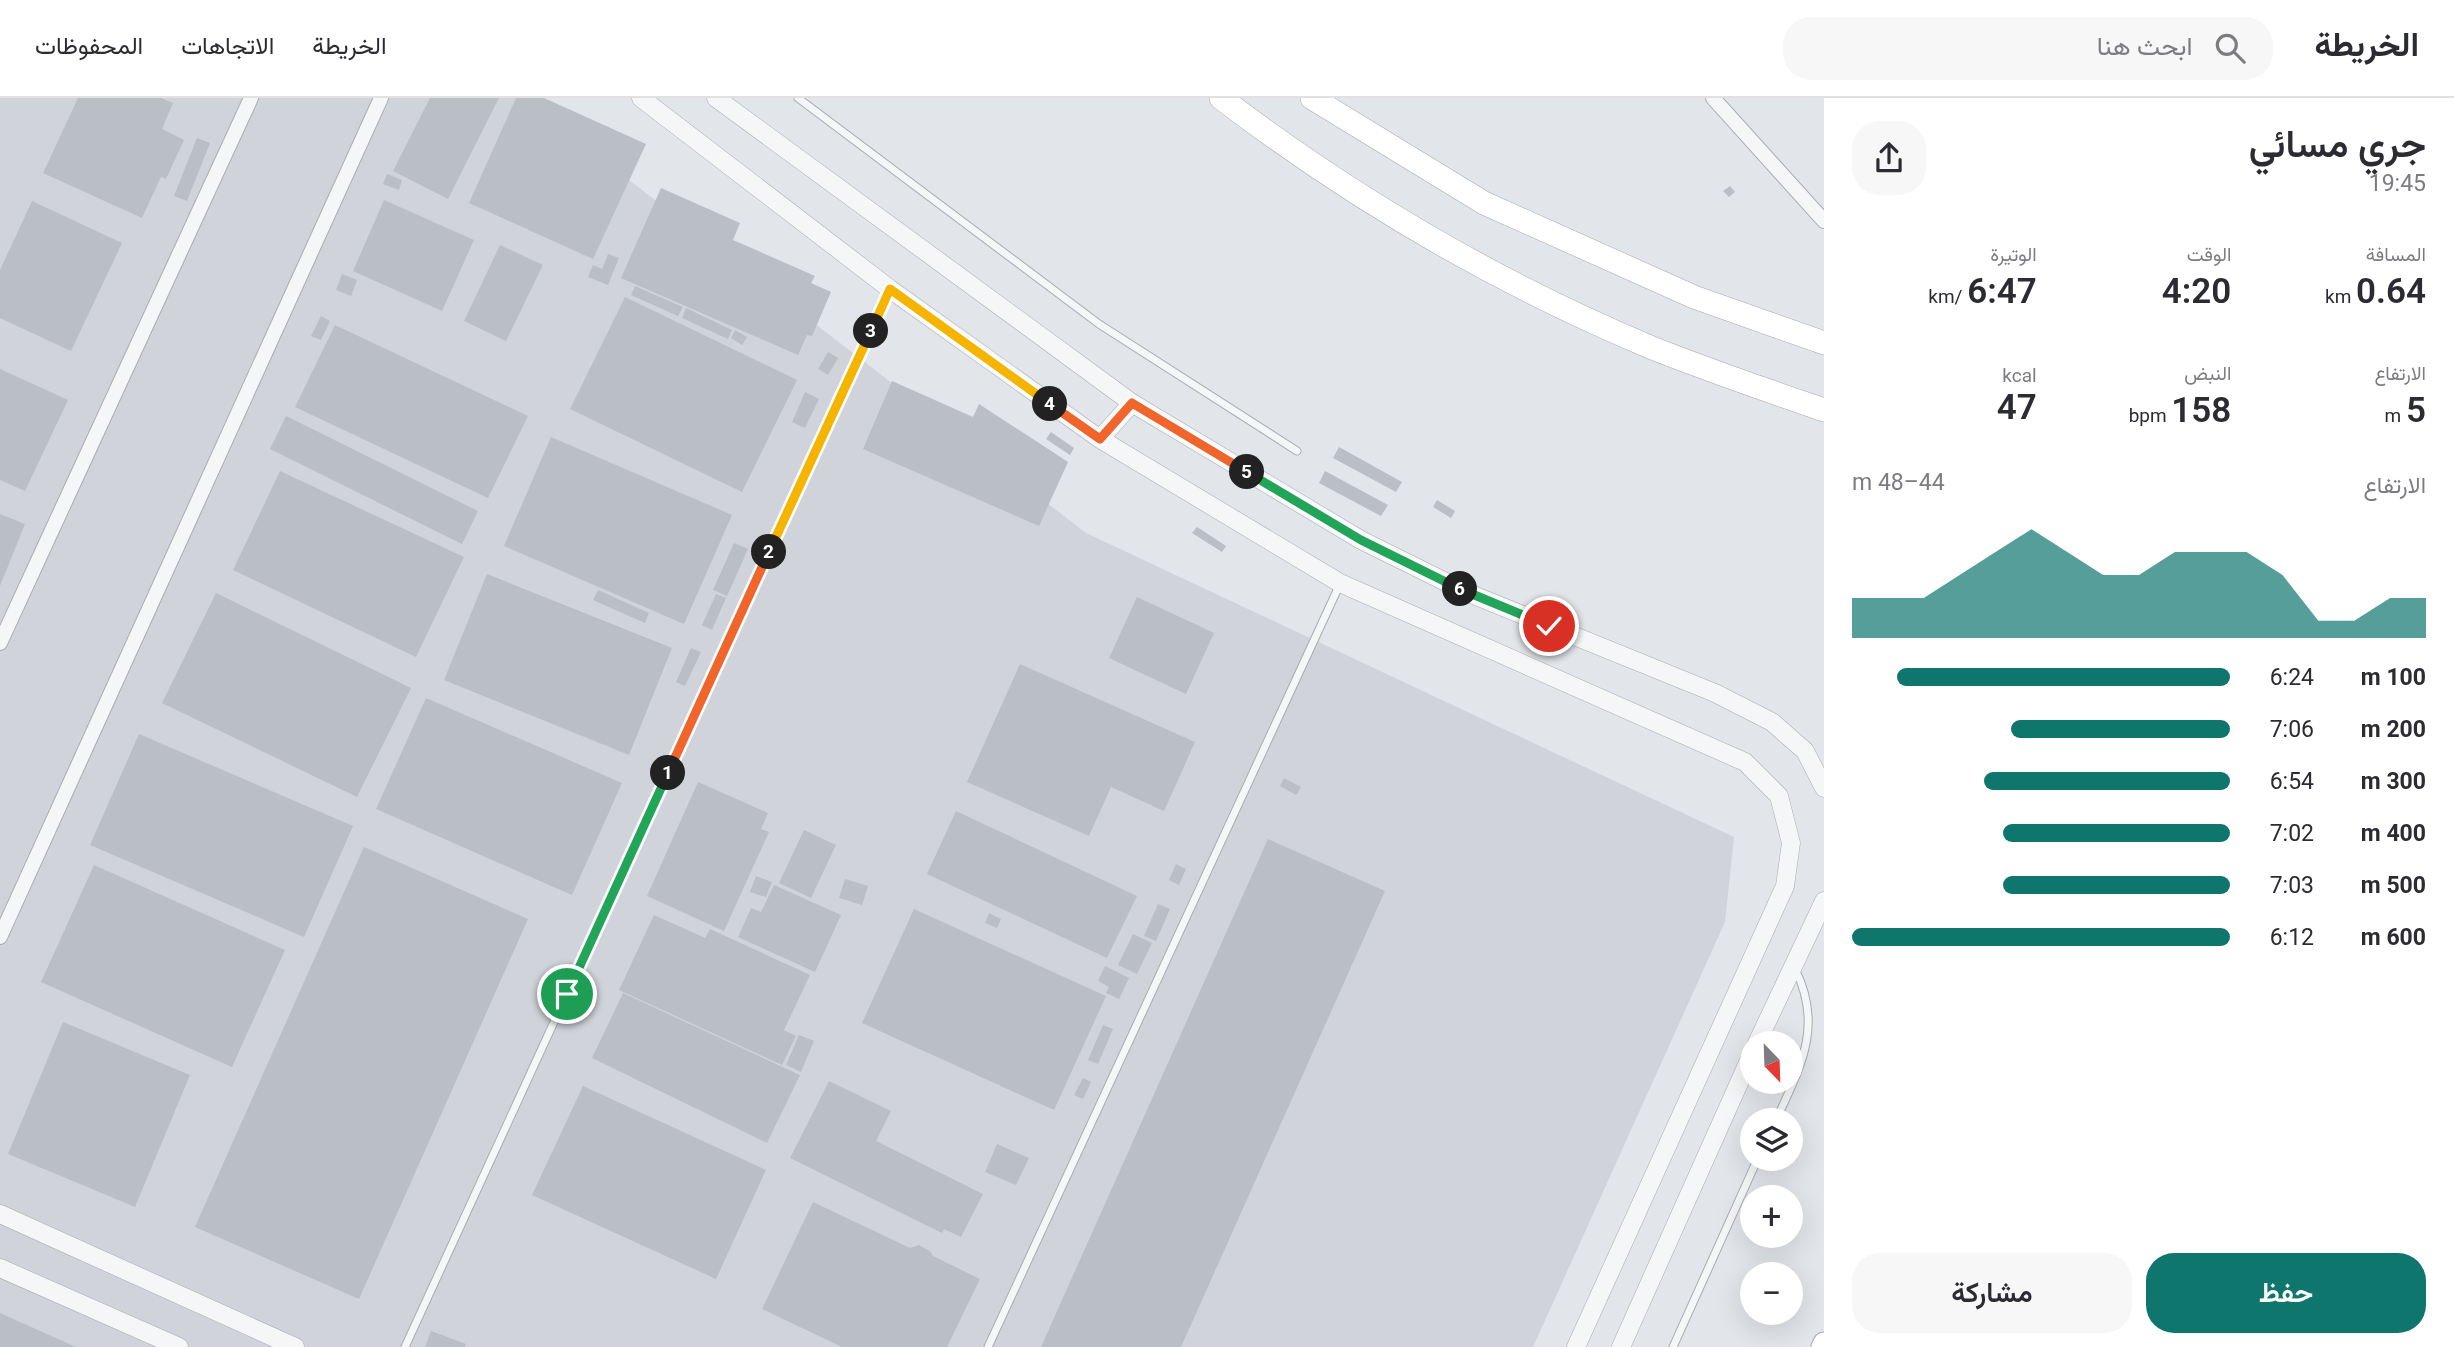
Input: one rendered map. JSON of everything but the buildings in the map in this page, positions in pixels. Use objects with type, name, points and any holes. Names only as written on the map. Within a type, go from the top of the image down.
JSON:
[{"type":"main road","points":[[1221,98],[1277,141],[1460,256],[1650,346],[1824,410]]},
{"type":"main road","points":[[1311,98],[1484,203],[1694,297],[1824,343]]},
{"type":"street","points":[[0,643],[251,98]]},
{"type":"street","points":[[0,937],[381,98]]},
{"type":"street","points":[[641,98],[890,289],[1100,439],[1340,583],[1745,762],[1779,796],[1791,843],[1785,886],[1576,1347]]},
{"type":"street","points":[[716,98],[1132,403],[1361,540],[1466,592],[1714,693],[1772,722],[1805,751],[1824,788]]},
{"type":"street","points":[[1713,98],[1824,221]]},
{"type":"street","points":[[1100,439],[1132,403]]},
{"type":"street","points":[[1762,1031],[1824,901]]},
{"type":"street","points":[[1621,1347],[1740,1081]]},
{"type":"street","points":[[0,1214],[295,1347]]},
{"type":"street","points":[[0,1268],[179,1347]]},
{"type":"lane","points":[[798,98],[1088,317],[1297,451]]},
{"type":"lane","points":[[405,1347],[890,289]]},
{"type":"lane","points":[[988,1347],[1340,583]]},
{"type":"lane","points":[[1781,1108],[1806,1054],[1809,1040],[1807,1000],[1792,964]]},
{"type":"lane","points":[[1673,1347],[1752,1171]]},
{"type":"shaded area","points":[[0,98],[523,98],[1086,533],[1734,837],[1725,922],[1533,1347],[0,1347]]},
{"type":"route","points":[[567,994],[890,289],[1100,439],[1132,403],[1361,540],[1466,592],[1549,626]]}]
